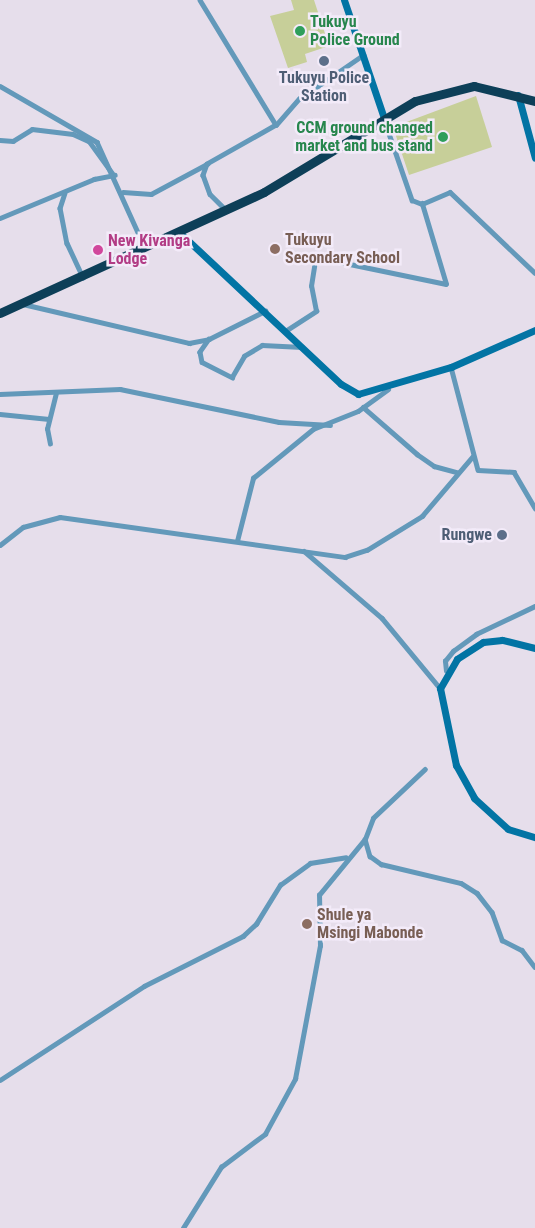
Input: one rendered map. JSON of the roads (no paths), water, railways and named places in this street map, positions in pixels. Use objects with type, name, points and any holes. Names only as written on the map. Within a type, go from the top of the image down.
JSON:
[{"type":"highway","points":[[0,313],[146,249],[310,168],[384,118],[415,101],[454,88],[474,86],[518,94],[535,101]]},
{"type":"street","points":[[200,0],[276,125]]},
{"type":"street","points":[[344,0],[412,200],[422,204],[450,192],[535,273]]},
{"type":"street","points":[[123,192],[151,194],[276,125],[300,99],[363,55]]},
{"type":"street","points":[[0,86],[98,142],[123,192],[146,249]]},
{"type":"street","points":[[518,94],[535,158]]},
{"type":"street","points":[[0,140],[13,141],[32,129],[73,134],[89,141],[115,176]]},
{"type":"street","points":[[207,164],[203,175],[210,194],[226,210]]},
{"type":"street","points":[[0,218],[115,176]]},
{"type":"street","points":[[65,193],[60,208],[67,243],[83,277]]},
{"type":"street","points":[[340,262],[446,284],[422,204]]},
{"type":"street","points":[[179,232],[358,394],[388,389],[451,367],[535,330]]},
{"type":"street","points":[[287,330],[316,311],[311,286],[314,266]]},
{"type":"street","points":[[22,303],[189,343],[209,339],[267,310]]},
{"type":"street","points":[[209,339],[200,352],[202,362],[232,377],[244,356],[262,345],[303,346]]},
{"type":"street","points":[[451,367],[472,457],[478,470],[514,472],[535,508]]},
{"type":"street","points":[[0,394],[56,394],[120,389],[279,422],[330,425]]},
{"type":"street","points":[[237,541],[254,478],[313,429],[330,425],[363,407],[388,389]]},
{"type":"street","points":[[50,444],[49,419],[56,394]]},
{"type":"street","points":[[363,407],[417,454],[434,466],[457,472]]},
{"type":"street","points":[[0,414],[49,419]]},
{"type":"street","points":[[0,545],[23,527],[60,517],[345,557],[367,550],[422,516],[457,472],[472,457]]},
{"type":"street","points":[[304,551],[382,618],[440,688],[456,765],[474,798],[508,830],[535,837]]},
{"type":"street","points":[[440,688],[446,671],[446,661],[453,651],[476,634],[535,606]]},
{"type":"street","points":[[446,671],[468,649],[483,642],[502,640],[535,648]]},
{"type":"street","points":[[184,1228],[221,1167],[265,1134],[295,1080],[320,946],[319,895],[346,857],[365,839],[373,818],[425,769]]},
{"type":"street","points":[[365,839],[370,856],[381,864],[461,883],[476,893],[492,912],[502,940],[522,950],[535,967]]},
{"type":"street","points":[[0,1080],[144,986],[243,936],[256,924],[280,885],[310,863],[346,857]]},
{"type":"place","name":"Tukuyu Police Ground","points":[[300,31]]},
{"type":"place","name":"Tukuyu Police Station","points":[[324,61]]},
{"type":"place","name":"CCM ground changed market and bus stand","points":[[443,137]]},
{"type":"place","name":"Tukuyu Secondary School","points":[[275,249]]},
{"type":"place","name":"New Kivanga Lodge","points":[[98,250]]},
{"type":"place","name":"Rungwe","points":[[502,535]]},
{"type":"place","name":"Shule ya Msingi Mabonde","points":[[307,924]]}]
